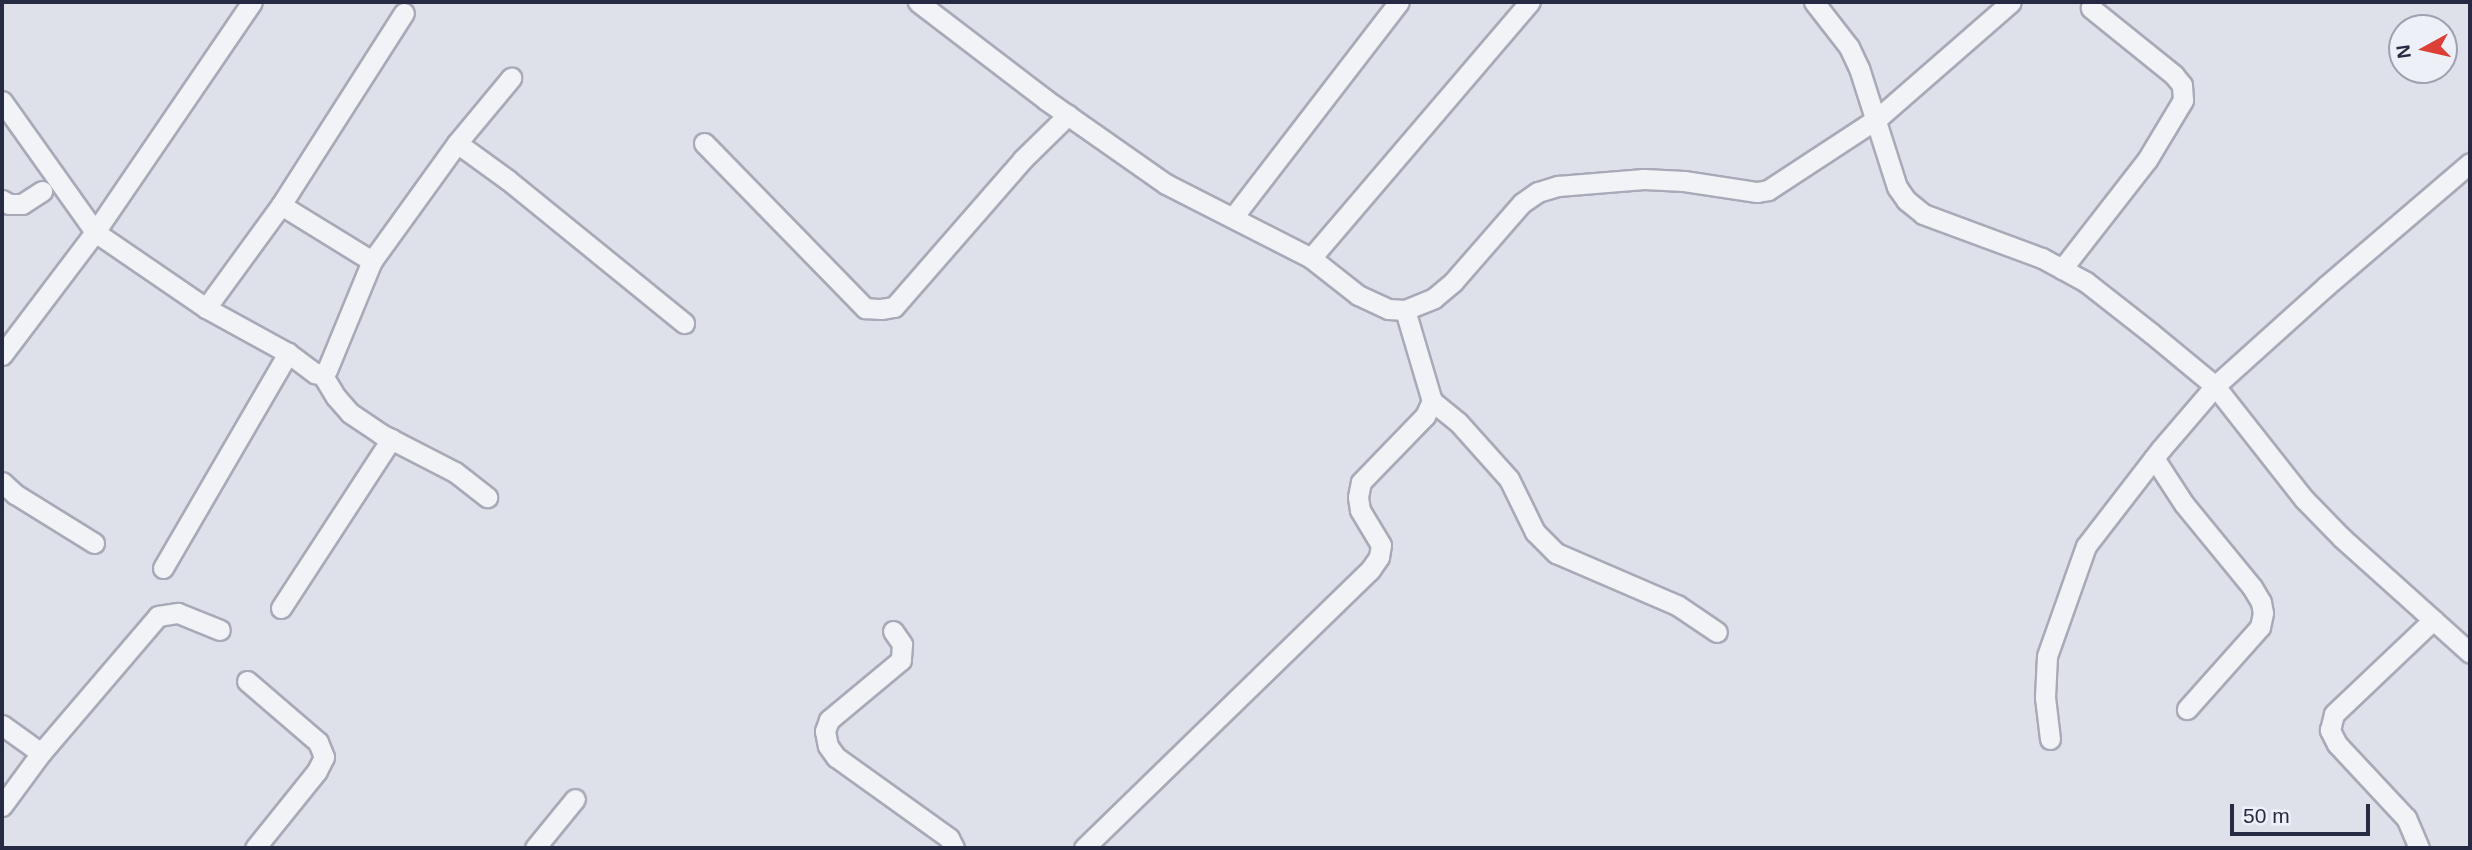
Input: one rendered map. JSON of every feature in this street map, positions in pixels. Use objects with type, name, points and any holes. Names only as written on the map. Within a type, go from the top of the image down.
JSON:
[{"type":"street","points":[[918,2],[1068,115],[1166,184],[1234,216],[1311,258],[1358,295],[1388,309],[1405,310],[1434,298],[1453,282],[1522,203],[1538,192],[1558,186],[1644,179],[1684,181],[1757,192],[1768,190],[1878,118],[2011,2]]},
{"type":"street","points":[[1234,216],[1399,2]]},
{"type":"street","points":[[1311,258],[1530,2]]},
{"type":"street","points":[[1814,2],[1849,47],[1878,118],[1897,187],[1923,214],[2062,269],[2086,282],[2216,386],[2304,499],[2470,653]]},
{"type":"street","points":[[2,355],[95,232],[242,6]]},
{"type":"street","points":[[2062,269],[2147,160],[2183,100],[2182,85],[2174,75],[2091,8]]},
{"type":"street","points":[[206,308],[281,205],[404,13]]},
{"type":"street","points":[[322,374],[327,370],[372,261],[457,143],[511,78]]},
{"type":"street","points":[[2,101],[95,232],[206,308],[288,354],[315,373],[322,374],[350,413],[391,439],[455,472],[487,497]]},
{"type":"street","points":[[704,143],[865,308],[881,309],[894,307],[1023,159],[1068,115]]},
{"type":"street","points":[[457,143],[508,180],[684,323]]},
{"type":"street","points":[[2050,739],[2045,697],[2047,656],[2086,545],[2154,458],[2216,386],[2326,286],[2470,163]]},
{"type":"street","points":[[2,200],[9,204],[22,204],[42,191]]},
{"type":"street","points":[[281,205],[372,261]]},
{"type":"street","points":[[1405,310],[1432,401],[1458,422],[1509,479],[1535,532],[1556,553],[1677,605],[1717,632]]},
{"type":"street","points":[[163,568],[288,354]]},
{"type":"street","points":[[1084,848],[1379,558],[1381,545],[1360,510],[1358,497],[1361,482],[1425,416],[1432,401]]},
{"type":"street","points":[[281,608],[391,439]]},
{"type":"street","points":[[2154,458],[2184,504],[2261,602],[2260,627],[2187,709]]},
{"type":"street","points":[[2,482],[15,494],[94,543]]},
{"type":"street","points":[[2,806],[41,753],[142,632],[159,616],[178,613],[220,630]]},
{"type":"street","points":[[2419,848],[2406,818],[2337,744],[2330,730],[2334,714],[2433,620]]},
{"type":"street","points":[[893,631],[902,644],[901,660],[829,720],[825,731],[828,746],[836,757],[949,838],[954,848]]},
{"type":"street","points":[[247,681],[318,742],[324,757],[317,771],[255,848]]},
{"type":"street","points":[[2,725],[41,753]]},
{"type":"street","points":[[535,848],[575,799]]}]
